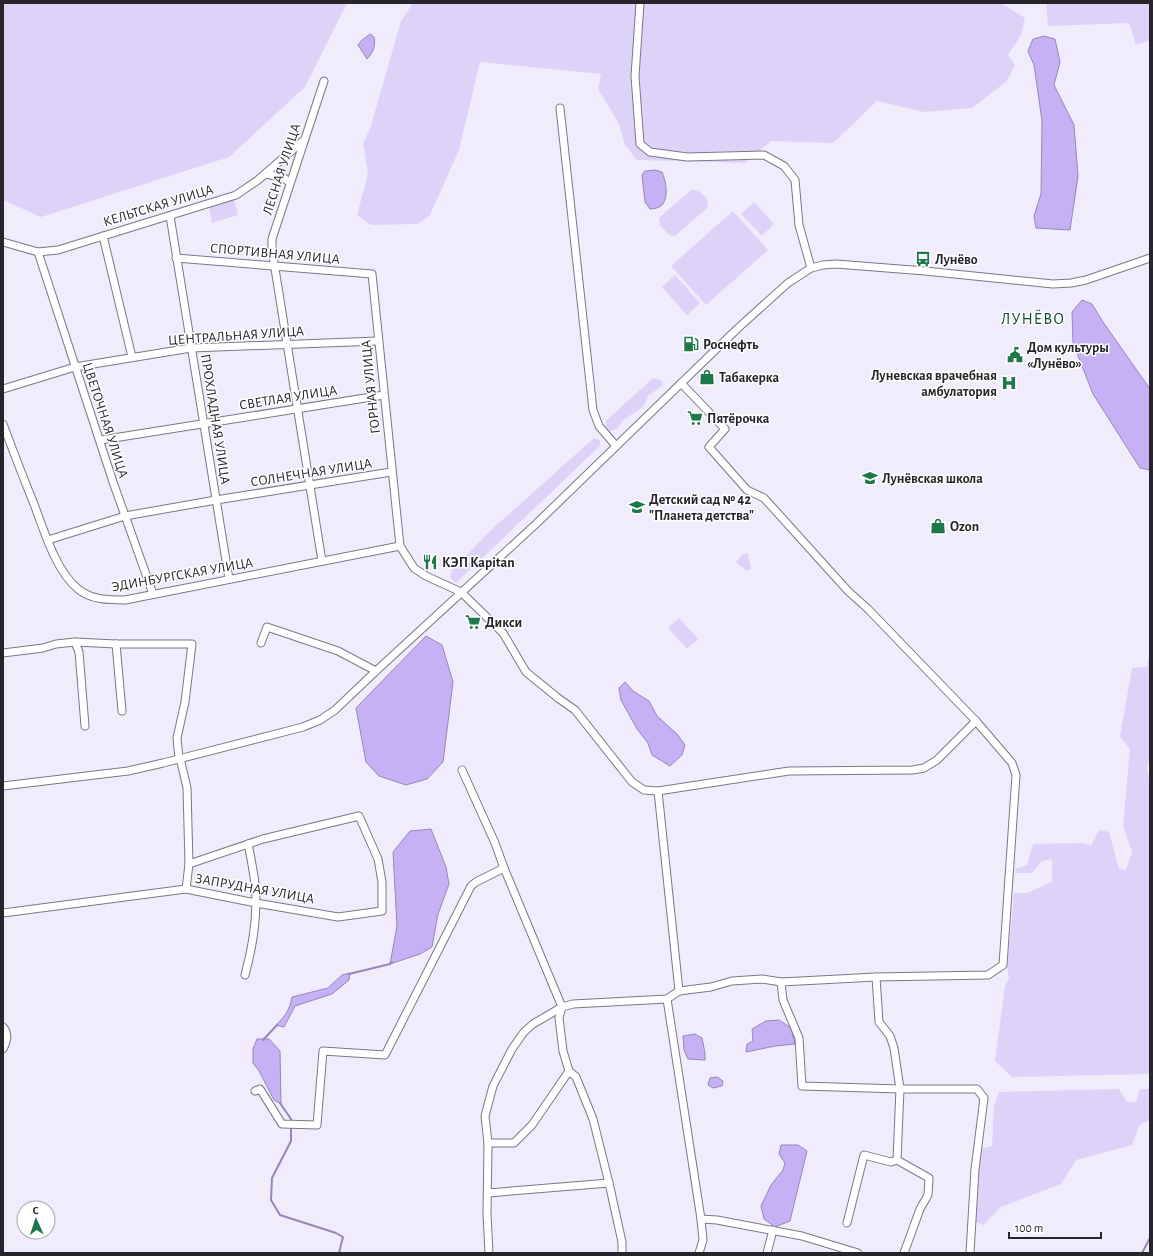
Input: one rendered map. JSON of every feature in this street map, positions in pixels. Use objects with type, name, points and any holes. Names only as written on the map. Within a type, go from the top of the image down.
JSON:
[{"type":"street","points":[[640,3],[636,76],[640,144],[650,152],[687,157],[764,155],[784,166],[795,180],[799,225],[811,268]]},
{"type":"street","name":"ЛЕСНАЯ УЛИЦА","points":[[322,561],[274,266],[272,239],[324,81]]},
{"type":"street","points":[[560,108],[593,410],[599,426],[616,446]]},
{"type":"street","name":"КЕЛЬТСКАЯ УЛИЦА","points":[[3,242],[38,252],[58,250],[236,195],[266,174],[304,140]]},
{"type":"street","points":[[266,174],[284,178],[290,183]]},
{"type":"street","name":"ПРОХЛАДНАЯ УЛИЦА","points":[[170,216],[229,579]]},
{"type":"street","points":[[103,236],[132,357]]},
{"type":"street","name":"ЦВЕТОЧНАЯ УЛИЦА","points":[[38,252],[125,516],[153,594]]},
{"type":"street","name":"СПОРТИВНАЯ УЛИЦА","points":[[176,258],[372,274]]},
{"type":"street","points":[[3,786],[128,771],[303,727],[320,720],[335,710],[537,523],[736,329],[788,283],[811,268],[836,264],[925,270],[1053,284],[1086,280],[1150,258]]},
{"type":"street","name":"ГОРНАЯ УЛИЦА","points":[[372,274],[391,472],[400,546]]},
{"type":"street","name":"ЦЕНТРАЛЬНАЯ УЛИЦА","points":[[3,389],[75,367],[191,348],[378,341]]},
{"type":"street","points":[[489,1253],[487,1214],[488,1143],[485,1116],[500,1071],[512,1049],[524,1032],[533,1024],[562,1007],[573,1004],[667,999],[679,991],[711,987],[732,981],[762,979],[781,982],[876,977],[988,976],[1003,965],[1016,775],[1012,763],[976,721],[868,609],[848,591],[764,498],[747,490],[708,447],[725,429],[681,383]]},
{"type":"street","name":"СВЕТЛАЯ УЛИЦА","points":[[101,440],[384,395]]},
{"type":"street","name":"ЭДИНБУРГСКАЯ УЛИЦА","points":[[3,424],[48,540],[66,577],[80,590],[96,598],[125,600],[400,546]]},
{"type":"street","name":"СОЛНЕЧНАЯ УЛИЦА","points":[[48,540],[125,516],[310,484],[391,472]]},
{"type":"street","points":[[400,546],[414,568],[426,576],[461,592],[503,632],[526,672],[575,710],[632,782],[644,790],[658,791],[789,771],[913,770],[924,768],[936,760],[976,721]]},
{"type":"street","points":[[261,643],[267,627],[338,651],[376,671]]},
{"type":"street","points":[[75,642],[79,652],[86,726]]},
{"type":"street","points":[[3,653],[75,642],[116,644],[192,644],[185,702],[177,738],[187,788],[189,864],[186,889]]},
{"type":"street","points":[[116,644],[122,711]]},
{"type":"street","points":[[462,770],[496,843],[504,868],[562,1007],[559,1018],[563,1051],[569,1071],[576,1077],[593,1119],[622,1242],[622,1253]]},
{"type":"street","points":[[658,791],[679,991]]},
{"type":"street","name":"ЗАПРУДНАЯ УЛИЦА","points":[[3,914],[186,889],[338,917],[382,911],[382,882],[378,859],[359,816],[248,844]]},
{"type":"street","points":[[189,864],[248,844],[255,884],[256,903],[254,935],[245,975]]},
{"type":"street","points":[[255,1091],[260,1089],[282,1124],[317,1125],[323,1050],[385,1055],[471,886],[504,868]]},
{"type":"street","points":[[876,977],[880,1022],[890,1036],[892,1042],[900,1089],[897,1160]]},
{"type":"street","points":[[781,982],[783,1000],[799,1038],[802,1086],[900,1089],[976,1088],[984,1098],[975,1168],[970,1253]]},
{"type":"street","points":[[667,999],[701,1219],[702,1240],[699,1253]]},
{"type":"street","points":[[3,1027],[7,1031],[8,1036],[3,1049]]},
{"type":"street","points":[[488,1143],[514,1143],[532,1125],[569,1071]]},
{"type":"street","points":[[847,1223],[864,1155],[891,1162],[897,1160],[929,1178],[928,1195],[920,1209],[904,1253]]},
{"type":"street","points":[[488,1193],[609,1184]]},
{"type":"street","points":[[701,1219],[717,1220],[802,1236],[858,1253]]},
{"type":"street","points":[[767,1253],[773,1230]]},
{"type":"shaded area","points":[[3,3],[347,3],[305,87],[229,157],[41,217],[3,200]]},
{"type":"shaded area","points":[[413,3],[1001,3],[1025,18],[1021,35],[1008,55],[1015,65],[1007,81],[972,108],[924,112],[877,101],[833,143],[771,141],[745,163],[637,160],[625,145],[619,124],[598,89],[601,74],[480,62],[459,150],[430,215],[418,224],[371,225],[357,215],[368,174],[363,143],[370,129],[401,21]]},
{"type":"shaded area","points":[[1046,3],[1150,3],[1150,40],[1136,45],[1129,23],[1048,26]]},
{"type":"shaded area","points":[[370,34],[375,40],[372,52],[367,59],[358,45]]},
{"type":"shaded area","points":[[1044,36],[1055,39],[1060,62],[1054,85],[1074,125],[1078,176],[1070,230],[1036,228],[1034,216],[1041,194],[1042,121],[1034,65],[1028,51],[1033,39]]},
{"type":"shaded area","points":[[655,170],[662,172],[666,184],[666,198],[662,205],[650,209],[645,202],[642,175],[645,171]]},
{"type":"shaded area","points":[[691,190],[698,191],[704,195],[708,205],[707,208],[675,236],[671,236],[660,226],[659,218]]},
{"type":"shaded area","points":[[234,199],[238,215],[212,223],[209,207]]},
{"type":"shaded area","points":[[754,202],[774,224],[762,236],[741,214]]},
{"type":"shaded area","points":[[733,211],[768,250],[706,305],[671,266]]},
{"type":"shaded area","points":[[675,275],[700,303],[687,315],[662,287]]},
{"type":"shaded area","points":[[1082,300],[1092,304],[1150,389],[1150,470],[1140,468],[1093,394],[1073,343],[1072,312]]},
{"type":"shaded area","points":[[655,378],[663,382],[662,386],[648,396],[645,404],[622,421],[618,428],[611,431],[606,428],[606,421],[652,379]]},
{"type":"shaded area","points":[[594,438],[600,440],[600,446],[456,583],[450,577],[452,570],[490,531]]},
{"type":"shaded area","points":[[748,553],[751,569],[747,571],[736,562],[743,554]]},
{"type":"shaded area","points":[[679,618],[698,639],[687,649],[668,628]]},
{"type":"shaded area","points":[[426,636],[442,645],[453,682],[443,762],[427,779],[406,785],[379,776],[366,762],[356,708]]},
{"type":"shaded area","points":[[1150,651],[1150,756],[1147,768],[1150,788],[1150,1074],[1012,1077],[995,1061],[1005,986],[1009,978],[1007,967],[1014,893],[1027,893],[1052,882],[1052,859],[1042,861],[1032,873],[1016,873],[1015,869],[1027,865],[1033,844],[1081,843],[1091,845],[1099,830],[1109,832],[1119,869],[1126,870],[1132,852],[1123,826],[1130,749],[1120,736],[1132,668],[1147,667]]},
{"type":"shaded area","points":[[625,682],[633,691],[649,701],[657,716],[677,734],[685,745],[682,755],[670,766],[652,755],[648,743],[637,729],[621,700],[619,688]]},
{"type":"shaded area","points":[[431,829],[446,867],[449,884],[438,914],[432,947],[420,954],[390,964],[397,926],[393,852],[410,831]]},
{"type":"shaded area","points":[[350,973],[349,980],[332,994],[295,1006],[284,1027],[276,1025],[287,1012],[292,997],[328,988],[342,975]]},
{"type":"shaded area","points":[[779,1020],[791,1028],[795,1044],[775,1046],[746,1052],[747,1044],[753,1041],[752,1029],[766,1021]]},
{"type":"shaded area","points":[[695,1034],[702,1038],[705,1060],[688,1059],[684,1050],[683,1036]]},
{"type":"shaded area","points":[[257,1039],[269,1039],[280,1051],[281,1104],[274,1100],[259,1071],[253,1063],[253,1049]]},
{"type":"shaded area","points":[[717,1077],[723,1081],[722,1086],[713,1088],[708,1085],[710,1078]]},
{"type":"shaded area","points":[[1119,1089],[1127,1102],[1136,1102],[1140,1089],[1150,1089],[1150,1120],[1140,1124],[1132,1145],[1076,1160],[1061,1184],[1001,1207],[983,1225],[972,1220],[976,1150],[992,1146],[994,1106],[999,1092]]},
{"type":"shaded area","points":[[781,1145],[798,1145],[807,1151],[790,1221],[775,1227],[764,1219],[761,1206],[771,1185],[783,1170],[785,1163],[779,1154]]},
{"type":"waterway","points":[[349,974],[390,964],[392,962]]},
{"type":"waterway","points":[[263,1040],[277,1025]]},
{"type":"waterway","points":[[280,1103],[291,1119],[291,1122]]},
{"type":"waterway","points":[[291,1126],[291,1141],[272,1178],[271,1200],[280,1215],[336,1233],[343,1237],[339,1253]]},
{"type":"waterway","points":[[1142,1253],[1150,1238]]},
{"type":"place","name":"Лунёво","points":[[923,259]]},
{"type":"place","name":"Роснефть","points":[[691,344]]},
{"type":"place","name":"Дом культуры «Лунёво»","points":[[1015,355]]},
{"type":"place","name":"Табакерка","points":[[707,377]]},
{"type":"place","name":"Луневская врачебная амбулатория","points":[[1009,383]]},
{"type":"place","name":"Пятёрочка","points":[[695,418]]},
{"type":"place","name":"Лунёвская школа","points":[[870,478]]},
{"type":"place","name":"Детский сад № 42 \"Планета детства\"","points":[[637,507]]},
{"type":"place","name":"Ozon","points":[[938,526]]},
{"type":"place","name":"КЭП Kapitan","points":[[430,562]]},
{"type":"place","name":"Дикси","points":[[473,622]]},
{"type":"district","name":"ЛУНЁВО","points":[[1033,318]]}]
